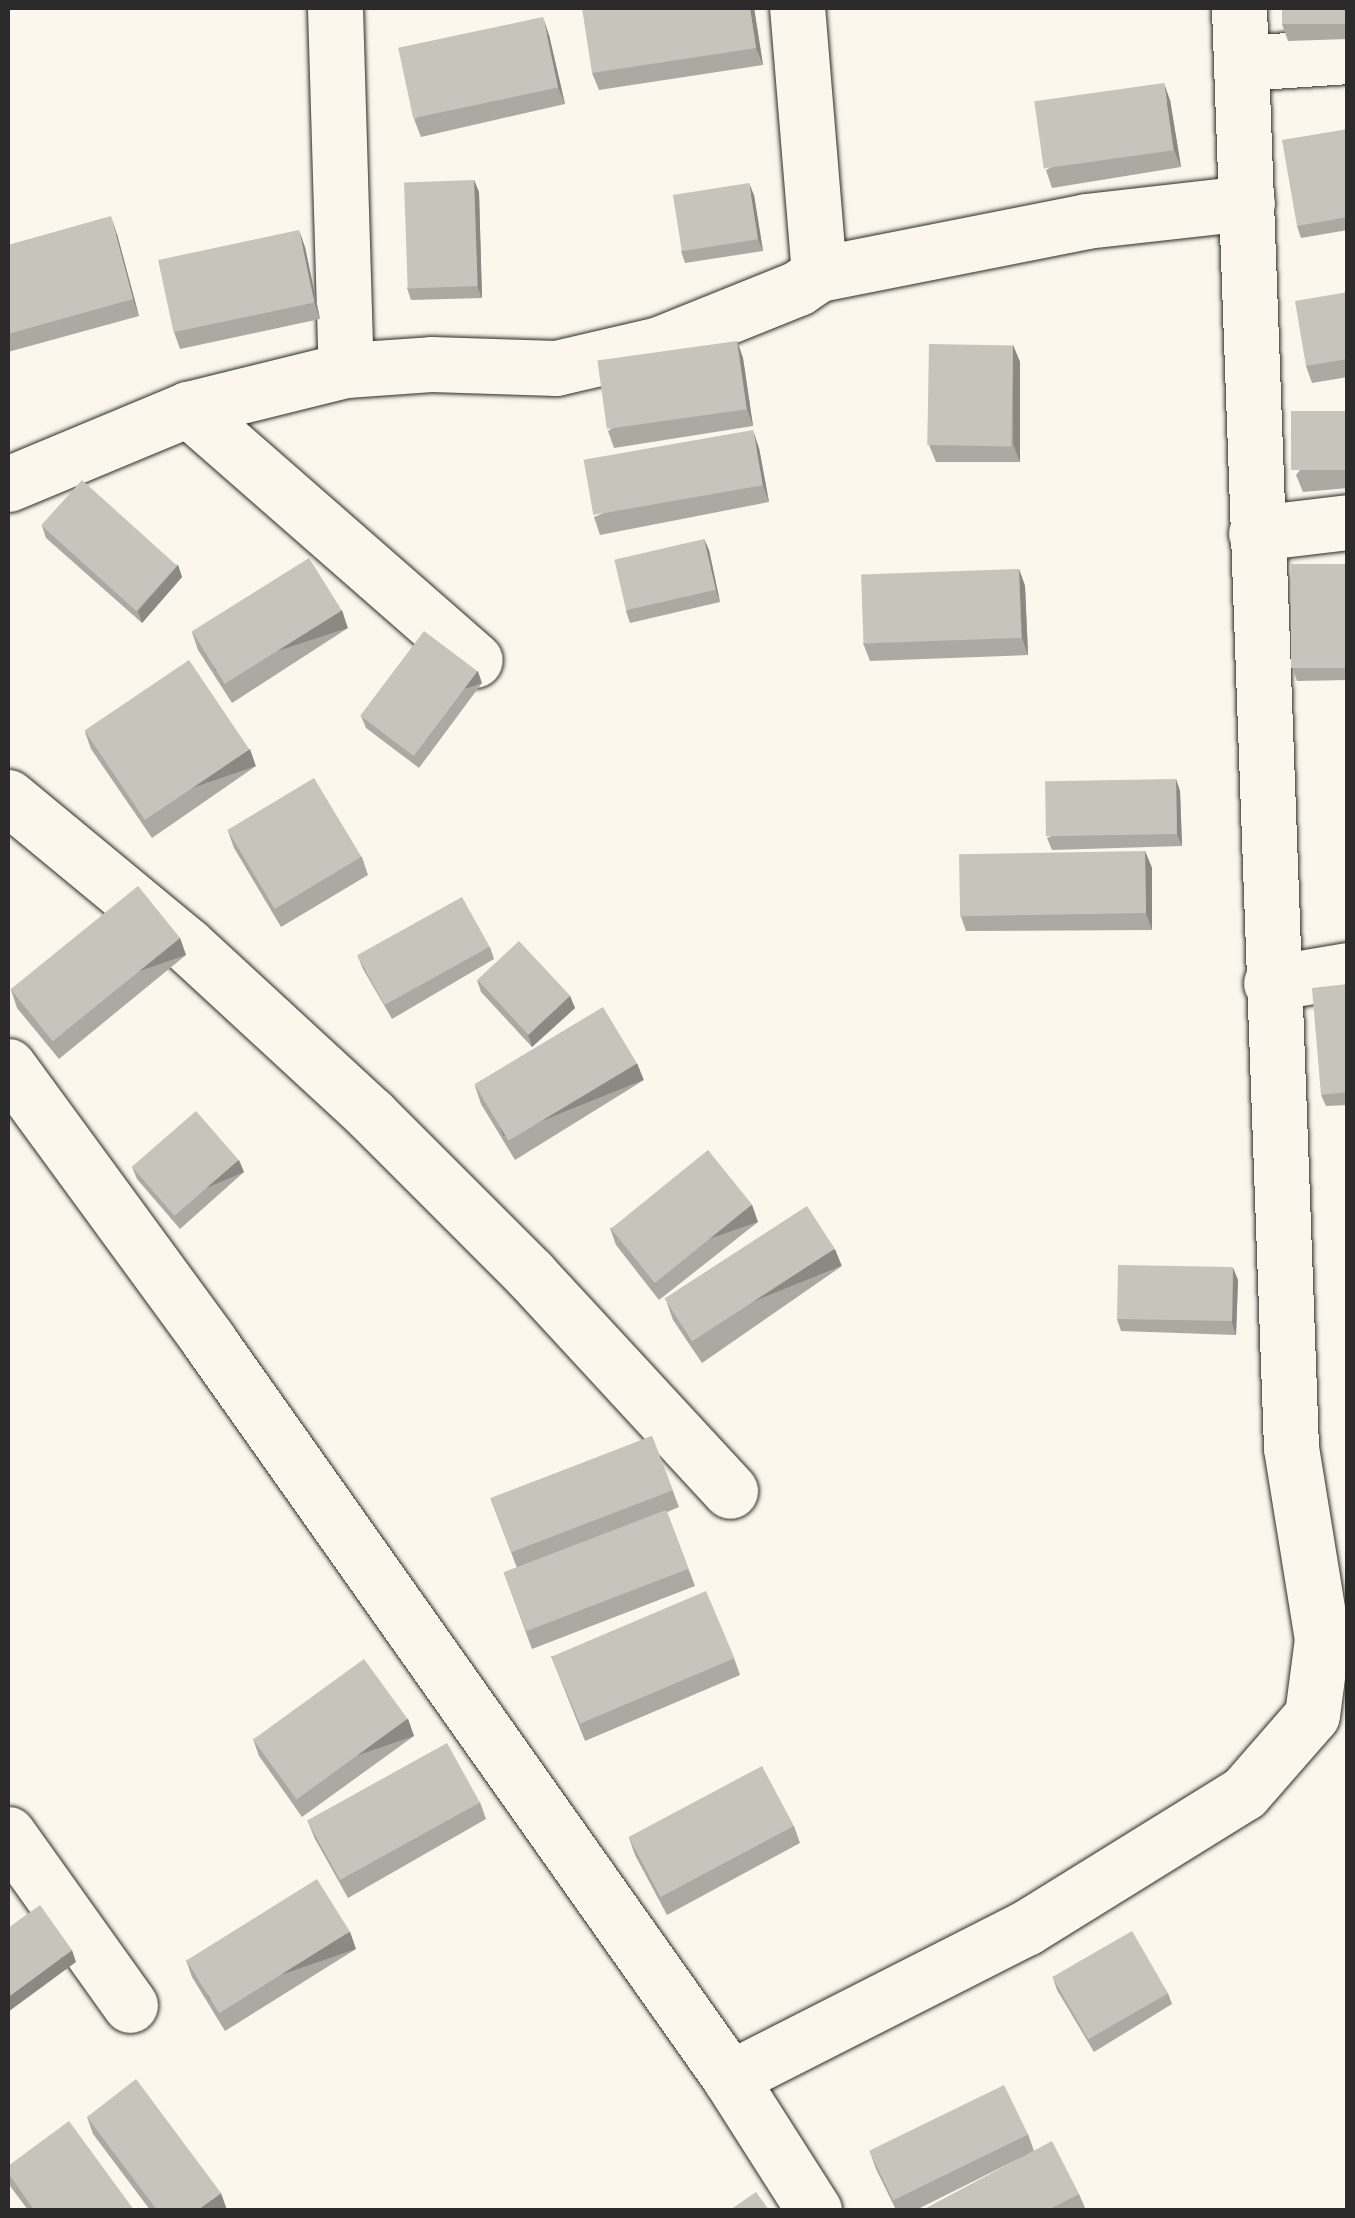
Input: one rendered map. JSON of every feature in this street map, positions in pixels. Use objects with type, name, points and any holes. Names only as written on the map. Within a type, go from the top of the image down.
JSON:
[{"type":"street","points":[[335,8],[346,370]]},
{"type":"street","points":[[797,8],[819,274]]},
{"type":"street","points":[[730,2078],[1026,1928],[1244,1793],[1312,1715],[1322,1639],[1291,1446],[1239,8]]},
{"type":"street","points":[[1243,63],[1348,56]]},
{"type":"street","points":[[8,484],[188,409],[346,370],[431,364],[556,368],[659,344],[752,309],[819,274],[1086,221],[1247,202]]},
{"type":"street","points":[[188,409],[475,660]]},
{"type":"street","points":[[1256,534],[1348,522]]},
{"type":"street","points":[[8,797],[187,945],[371,1115],[530,1274],[730,1491]]},
{"type":"street","points":[[1272,983],[1348,970]]},
{"type":"street","points":[[8,1066],[209,1341],[730,2078],[814,2210]]},
{"type":"street","points":[[8,1834],[130,2005]]},
{"type":"building","points":[[582,8],[750,8],[756,48],[592,73]]},
{"type":"building","points":[[1282,8],[1348,8],[1348,24],[1282,24]]},
{"type":"building","points":[[543,17],[558,87],[413,118],[398,48]]},
{"type":"building","points":[[1164,83],[1173,150],[1044,169],[1034,101]]},
{"type":"building","points":[[1348,129],[1348,217],[1297,226],[1282,140]]},
{"type":"building","points":[[474,180],[478,286],[408,288],[404,182]]},
{"type":"building","points":[[749,183],[758,239],[682,251],[673,195]]},
{"type":"building","points":[[111,216],[133,299],[8,334],[8,245]]},
{"type":"building","points":[[299,230],[314,302],[174,332],[158,260]]},
{"type":"building","points":[[1348,292],[1348,359],[1306,366],[1295,301]]},
{"type":"building","points":[[737,341],[747,409],[607,429],[597,361]]},
{"type":"building","points":[[929,344],[1013,345],[1011,446],[927,445]]},
{"type":"building","points":[[1291,411],[1348,411],[1348,470],[1291,470]]},
{"type":"building","points":[[753,430],[763,485],[593,515],[584,460]]},
{"type":"building","points":[[82,480],[177,566],[136,611],[41,525]]},
{"type":"building","points":[[704,539],[716,590],[626,610],[614,560]]},
{"type":"building","points":[[309,558],[342,611],[225,684],[192,631]]},
{"type":"building","points":[[1291,564],[1348,564],[1348,668],[1291,668]]},
{"type":"building","points":[[1019,569],[1021,638],[864,643],[861,575]]},
{"type":"building","points":[[424,631],[478,671],[414,756],[360,716]]},
{"type":"building","points":[[189,660],[249,750],[145,820],[85,730]]},
{"type":"building","points":[[314,778],[361,857],[275,909],[227,830]]},
{"type":"building","points":[[1176,779],[1177,834],[1046,836],[1045,781]]},
{"type":"building","points":[[1145,851],[1146,913],[960,916],[959,854]]},
{"type":"building","points":[[138,886],[180,938],[53,1041],[11,989]]},
{"type":"building","points":[[462,897],[490,947],[385,1005],[357,955]]},
{"type":"building","points":[[519,941],[570,996],[528,1035],[477,980]]},
{"type":"building","points":[[1348,984],[1348,1092],[1321,1095],[1312,988]]},
{"type":"building","points":[[603,1007],[637,1064],[508,1141],[474,1084]]},
{"type":"building","points":[[196,1111],[239,1160],[174,1216],[132,1167]]},
{"type":"building","points":[[708,1150],[752,1204],[655,1283],[611,1229]]},
{"type":"building","points":[[807,1206],[835,1249],[692,1341],[664,1299]]},
{"type":"building","points":[[1118,1265],[1233,1267],[1232,1321],[1117,1319]]},
{"type":"building","points":[[652,1436],[673,1490],[511,1552],[490,1498]]},
{"type":"building","points":[[666,1510],[689,1569],[526,1631],[504,1572]]},
{"type":"building","points":[[706,1591],[735,1658],[580,1724],[551,1657]]},
{"type":"building","points":[[364,1659],[407,1719],[297,1799],[253,1740]]},
{"type":"building","points":[[447,1743],[480,1802],[340,1880],[307,1821]]},
{"type":"building","points":[[762,1766],[794,1826],[661,1897],[629,1837]]},
{"type":"building","points":[[317,1879],[350,1932],[219,2013],[186,1961]]},
{"type":"building","points":[[40,1905],[72,1950],[8,1997],[8,1928]]},
{"type":"building","points":[[1132,1931],[1168,1993],[1088,2039],[1052,1977]]},
{"type":"building","points":[[136,2079],[221,2193],[198,2210],[157,2210],[87,2117]]},
{"type":"building","points":[[1004,2085],[1028,2134],[893,2200],[869,2151]]},
{"type":"building","points":[[69,2121],[134,2210],[34,2210],[8,2173],[8,2166]]},
{"type":"building","points":[[1052,2141],[1079,2194],[1048,2210],[923,2210]]},
{"type":"building","points":[[756,2192],[769,2210],[730,2210]]}]
